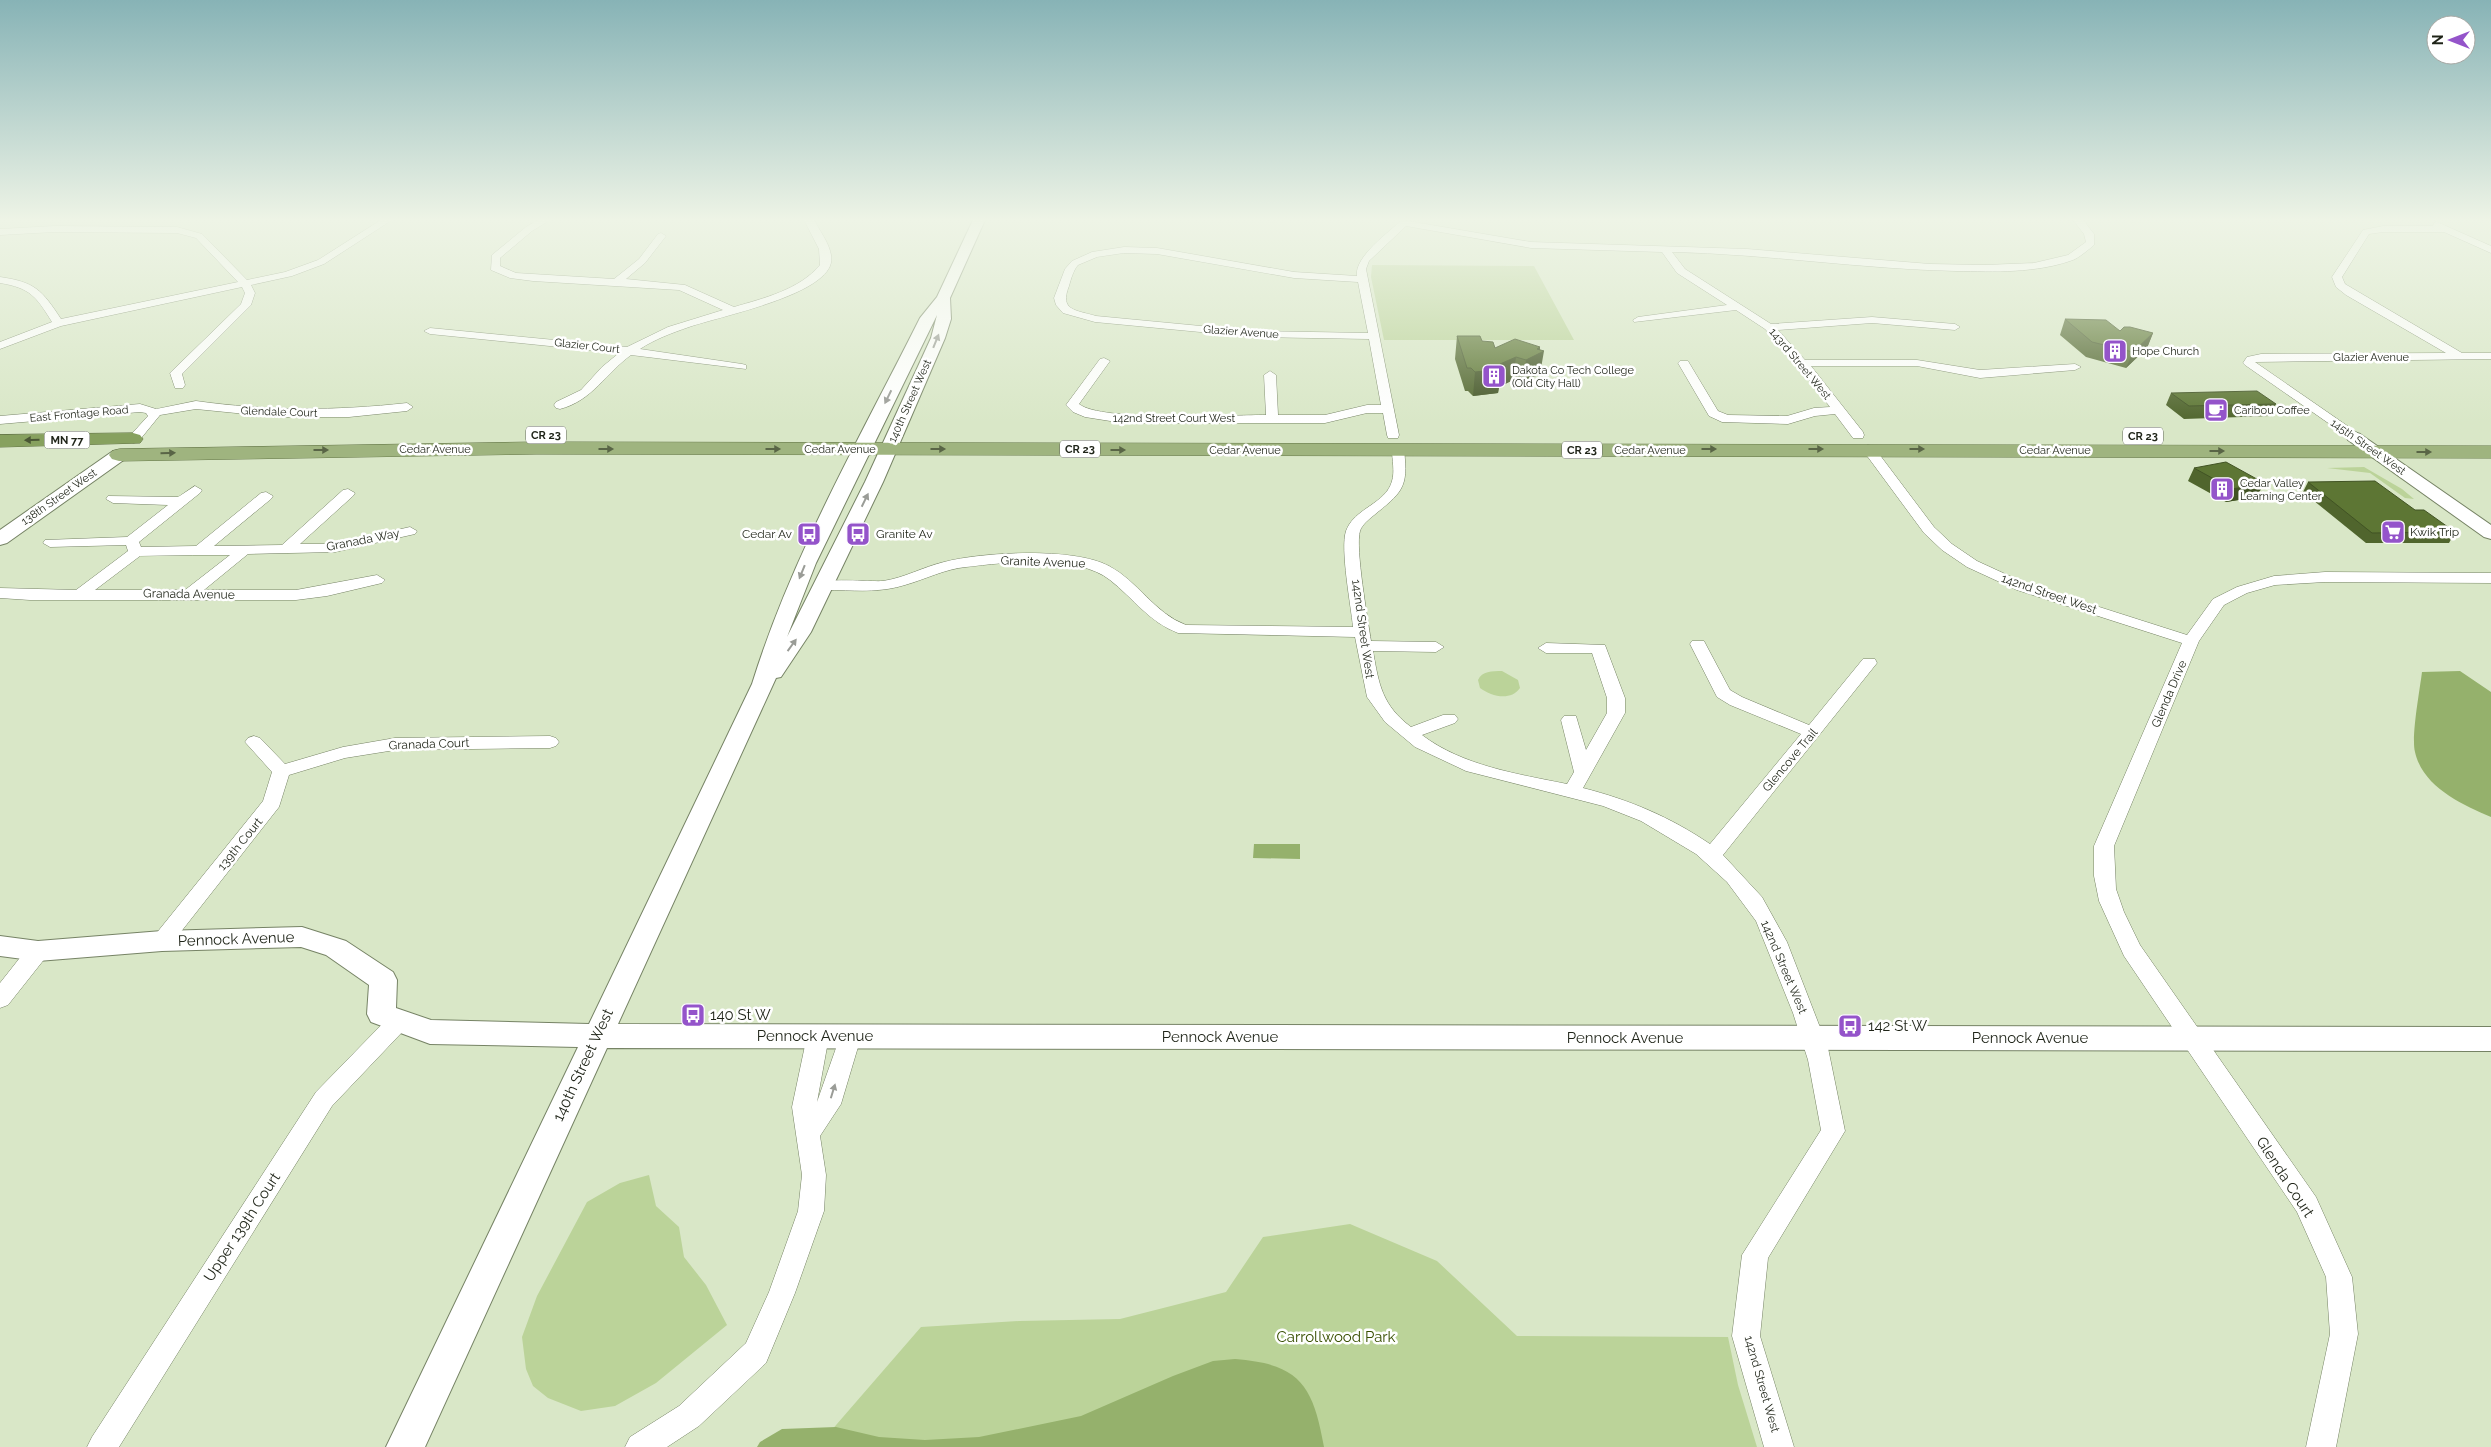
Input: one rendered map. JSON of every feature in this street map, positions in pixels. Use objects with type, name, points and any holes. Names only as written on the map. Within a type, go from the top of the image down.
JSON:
[{"type":"highway","name":"Cedar Avenue","points":[[892,442],[1257,450],[1395,443],[1408,446],[1427,443],[1490,442],[1566,435],[2375,452],[2491,452]]},
{"type":"highway","name":"Cedar Avenue","points":[[0,441],[133,439],[1395,443],[2491,438]]},
{"type":"highway","name":"Cedar Avenue","points":[[0,456],[865,442]]},
{"type":"street","points":[[31,288],[36,290],[58,323]]},
{"type":"street","points":[[0,346],[58,323],[229,288]]},
{"type":"street","points":[[179,385],[176,373],[246,305],[250,293],[248,288]]},
{"type":"street","points":[[676,288],[698,293],[731,310]]},
{"type":"street","points":[[560,405],[582,396],[608,367],[629,350],[672,329],[782,294],[794,288]]},
{"type":"street","name":"140th Street West","points":[[405,1447],[763,684],[778,630],[806,562],[927,318],[943,298],[948,288]]},
{"type":"street","name":"Glazier Avenue","points":[[1063,288],[1059,298],[1060,305],[1067,311],[1095,319],[1253,334],[1374,336]]},
{"type":"street","name":"142nd Street West","points":[[1365,288],[1400,473],[1398,485],[1389,497],[1360,517],[1351,534],[1363,639],[1373,693],[1388,716],[1408,734],[1450,760],[1610,801],[1648,816],[1671,828],[1711,856],[1742,886],[1762,914],[1780,950],[1814,1038],[1833,1131],[1755,1255],[1746,1336],[1779,1447]]},
{"type":"street","name":"143rd Street West","points":[[1707,288],[1769,327],[1802,363],[1863,442]]},
{"type":"street","points":[[2343,288],[2461,356]]},
{"type":"street","name":"140th Street West","points":[[763,684],[801,632],[892,442],[938,338],[944,319],[943,298]]},
{"type":"street","points":[[1638,320],[1738,307]]},
{"type":"street","points":[[1769,327],[1872,320],[1955,327]]},
{"type":"street","name":"Glazier Court","points":[[430,331],[629,350],[742,367]]},
{"type":"street","name":"Glazier Avenue","points":[[2251,359],[2261,357],[2491,356]]},
{"type":"street","name":"145th Street West","points":[[2251,359],[2249,363],[2253,366],[2491,533]]},
{"type":"street","name":"142nd Street Court West","points":[[1104,361],[1072,405],[1078,411],[1092,416],[1123,419],[1325,419],[1367,408],[1388,408]]},
{"type":"street","name":"143rd Street West","points":[[1684,363],[1713,413],[1726,419],[1788,420],[1814,412],[1838,410]]},
{"type":"street","points":[[1802,363],[1917,363],[1980,374],[2075,367]]},
{"type":"street","points":[[1270,375],[1272,418]]},
{"type":"street","name":"Glendale Court","points":[[153,414],[196,405],[231,410],[286,413],[350,413],[406,407]]},
{"type":"street","name":"East Frontage Road","points":[[0,420],[60,417],[140,408],[153,414]]},
{"type":"street","points":[[133,439],[153,414]]},
{"type":"street","name":"142nd Street West","points":[[1863,442],[1929,530],[1947,547],[1972,564],[2022,587],[2191,641]]},
{"type":"street","name":"138th Street West","points":[[0,540],[119,455]]},
{"type":"street","points":[[81,594],[195,490]]},
{"type":"street","points":[[286,549],[348,493]]},
{"type":"street","points":[[198,552],[266,496]]},
{"type":"street","points":[[113,499],[181,501]]},
{"type":"street","name":"Granada Way","points":[[50,543],[133,546],[198,552],[335,548],[410,531]]},
{"type":"street","points":[[190,594],[243,551]]},
{"type":"street","name":"Granite Avenue","points":[[824,585],[893,584],[952,564],[976,561],[1082,562],[1111,573],[1162,620],[1178,629],[1363,639],[1436,647]]},
{"type":"street","name":"Glenda Drive","points":[[2193,1038],[2132,950],[2110,908],[2102,872],[2104,846],[2191,641],[2218,602],[2242,590],[2274,582],[2325,577],[2491,578]]},
{"type":"street","name":"Granada Avenue","points":[[0,593],[30,595],[296,595],[327,591],[377,580]]},
{"type":"street","points":[[1698,644],[1723,693],[1736,701],[1813,733]]},
{"type":"street","points":[[1546,648],[1599,648],[1616,698],[1616,713],[1572,792]]},
{"type":"street","name":"Glencove Trail","points":[[1711,856],[1869,663]]},
{"type":"street","points":[[1408,734],[1449,719]]},
{"type":"street","points":[[1570,720],[1583,773]]},
{"type":"street","points":[[254,742],[281,771]]},
{"type":"street","name":"Granada Court","points":[[281,771],[343,753],[395,744],[550,742]]},
{"type":"street","name":"139th Court","points":[[162,941],[272,803],[281,771]]},
{"type":"street","name":"Pennock Avenue","points":[[0,946],[38,951],[162,941],[302,937],[336,948],[383,980],[381,1014],[430,1032],[597,1036],[850,1037],[2491,1039]]},
{"type":"street","points":[[0,999],[38,951]]},
{"type":"street","name":"Upper 139th Court","points":[[102,1447],[324,1099],[398,1021]]},
{"type":"street","points":[[640,1447],[689,1416],[756,1353],[782,1293],[811,1211],[814,1174],[804,1107],[818,1036]]},
{"type":"street","points":[[809,1132],[829,1104],[850,1037]]},
{"type":"street","name":"Glenda Court","points":[[2193,1038],[2307,1206],[2339,1277],[2344,1334],[2321,1447]]},
{"type":"green space","points":[[1373,288],[1546,288],[1574,340],[1384,340]]},
{"type":"green space","points":[[2364,467],[2402,489],[2414,499],[2405,498],[2370,473],[2327,468]]},
{"type":"green space","points":[[1491,671],[1502,671],[1518,680],[1520,688],[1516,692],[1512,695],[1501,696],[1490,694],[1480,688],[1478,680],[1482,675]]},
{"type":"green space","points":[[649,1175],[656,1206],[679,1227],[684,1257],[706,1285],[727,1325],[656,1383],[615,1406],[581,1411],[548,1398],[533,1386],[526,1369],[522,1337],[537,1296],[587,1202],[620,1183]]},
{"type":"green space","name":"Carrollwood Park","points":[[1350,1224],[1437,1261],[1517,1336],[1728,1337],[1738,1385],[1757,1447],[817,1447],[921,1327],[1019,1321],[1120,1319],[1226,1292],[1263,1237]]},
{"type":"shaded area","points":[[2460,671],[2491,692],[2491,817],[2456,800],[2435,785],[2419,764],[2415,752],[2415,725],[2422,672]]},
{"type":"shaded area","points":[[1254,844],[1300,844],[1300,859],[1253,858]]},
{"type":"shaded area","points":[[1235,1359],[1275,1366],[1289,1373],[1300,1382],[1315,1408],[1324,1447],[757,1447],[760,1442],[782,1429],[836,1427],[879,1437],[925,1440],[979,1437],[1081,1416],[1173,1376],[1213,1361]]},
{"type":"building","points":[[2065,319],[2106,320],[2120,331],[2124,327],[2130,327],[2153,333],[2133,352],[2092,342]]},
{"type":"building","points":[[1457,336],[1480,336],[1482,341],[1493,342],[1495,348],[1515,339],[1540,347],[1537,349],[1544,351],[1526,360],[1516,357],[1500,364],[1501,369],[1475,372],[1471,368],[1467,368]]},
{"type":"building","points":[[2257,391],[2276,404],[2189,406],[2171,393]]},
{"type":"building","points":[[2226,462],[2264,483],[2232,489],[2194,468]]},
{"type":"building","points":[[2375,481],[2415,510],[2424,510],[2455,532],[2372,533],[2308,482]]},
{"type":"place","name":"Hope Church","points":[[2115,351]]},
{"type":"place","name":"Dakota Co Tech College (Old City Hall)","points":[[1494,376]]},
{"type":"place","name":"Caribou Coffee","points":[[2216,410]]},
{"type":"place","name":"Cedar Valley Learning Center","points":[[2222,489]]},
{"type":"place","name":"Kwik Trip","points":[[2393,532]]},
{"type":"place","name":"Cedar Av","points":[[809,534]]},
{"type":"place","name":"Granite Av","points":[[858,534]]},
{"type":"place","name":"140 St W","points":[[693,1015]]},
{"type":"place","name":"142 St W","points":[[1850,1026]]}]
